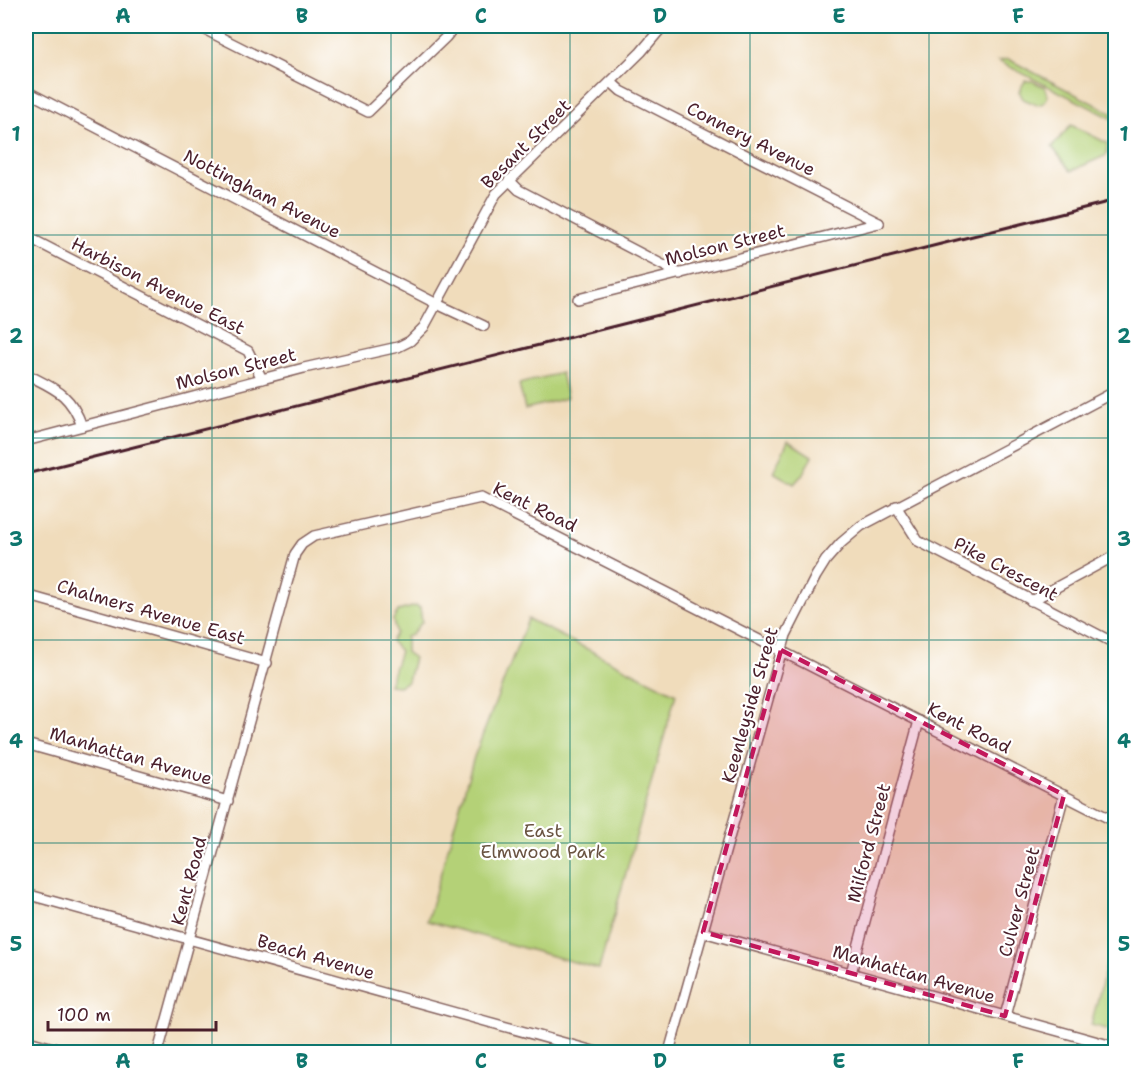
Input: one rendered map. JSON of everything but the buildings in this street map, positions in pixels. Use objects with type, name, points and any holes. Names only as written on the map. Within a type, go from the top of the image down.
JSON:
[{"type":"street","points":[[198,26],[368,112],[446,37],[454,26]]},
{"type":"street","name":"Besant Street","points":[[437,304],[488,207],[509,180],[654,39],[663,26]]},
{"type":"street","name":"Connery Avenue","points":[[611,82],[621,91],[879,223]]},
{"type":"street","name":"Nottingham Avenue","points":[[26,91],[437,304],[484,326]]},
{"type":"street","points":[[509,180],[519,190],[680,274]]},
{"type":"street","name":"Molson Street","points":[[578,299],[879,223]]},
{"type":"street","name":"Harbison Avenue East","points":[[26,236],[248,351],[262,379]]},
{"type":"street","name":"Molson Street","points":[[26,441],[262,379],[398,347],[410,341],[424,327],[437,304]]},
{"type":"street","points":[[26,374],[64,393],[82,426]]},
{"type":"street","name":"Keenleyside Street","points":[[669,1053],[781,650],[788,630],[826,560],[861,525],[1116,391]]},
{"type":"street","name":"Kent Road","points":[[158,1053],[267,663],[295,554],[302,544],[314,536],[481,498],[1116,822]]},
{"type":"street","name":"Pike Crescent","points":[[896,506],[918,541],[1116,644]]},
{"type":"street","points":[[1031,601],[1116,555]]},
{"type":"street","name":"Chalmers Avenue East","points":[[26,595],[267,663]]},
{"type":"street","name":"Milford Street","points":[[850,973],[919,721]]},
{"type":"street","name":"Manhattan Avenue","points":[[26,744],[228,801]]},
{"type":"street","name":"Culver Street","points":[[1005,1016],[1064,795]]},
{"type":"street","name":"Beach Avenue","points":[[26,894],[597,1053]]},
{"type":"street","name":"Manhattan Avenue","points":[[703,932],[1116,1047]]},
{"type":"street","points":[[26,1042],[62,1053]]},
{"type":"highlighted area","points":[[781,650],[1064,795],[1005,1016],[703,932]]},
{"type":"green space","points":[[1008,59],[1115,115],[1115,120],[998,61]]},
{"type":"green space","points":[[1025,81],[1032,81],[1045,87],[1048,96],[1044,103],[1037,105],[1023,99],[1019,91]]},
{"type":"green space","points":[[1071,125],[1107,143],[1107,155],[1071,171],[1052,147]]},
{"type":"green space","points":[[561,373],[567,398],[525,409],[519,384]]},
{"type":"green space","points":[[788,441],[812,456],[802,475],[794,484],[773,472]]},
{"type":"green space","points":[[416,606],[420,608],[422,622],[411,635],[406,637],[406,652],[414,658],[408,681],[399,686],[389,685],[400,651],[391,641],[396,633],[393,620],[398,611]]},
{"type":"green space","name":"East Elmwood Park","points":[[528,619],[676,694],[599,969],[427,921],[474,757]]},
{"type":"green space","points":[[1115,933],[1115,1031],[1091,1025]]},
{"type":"railway","points":[[26,474],[1116,200]]}]
